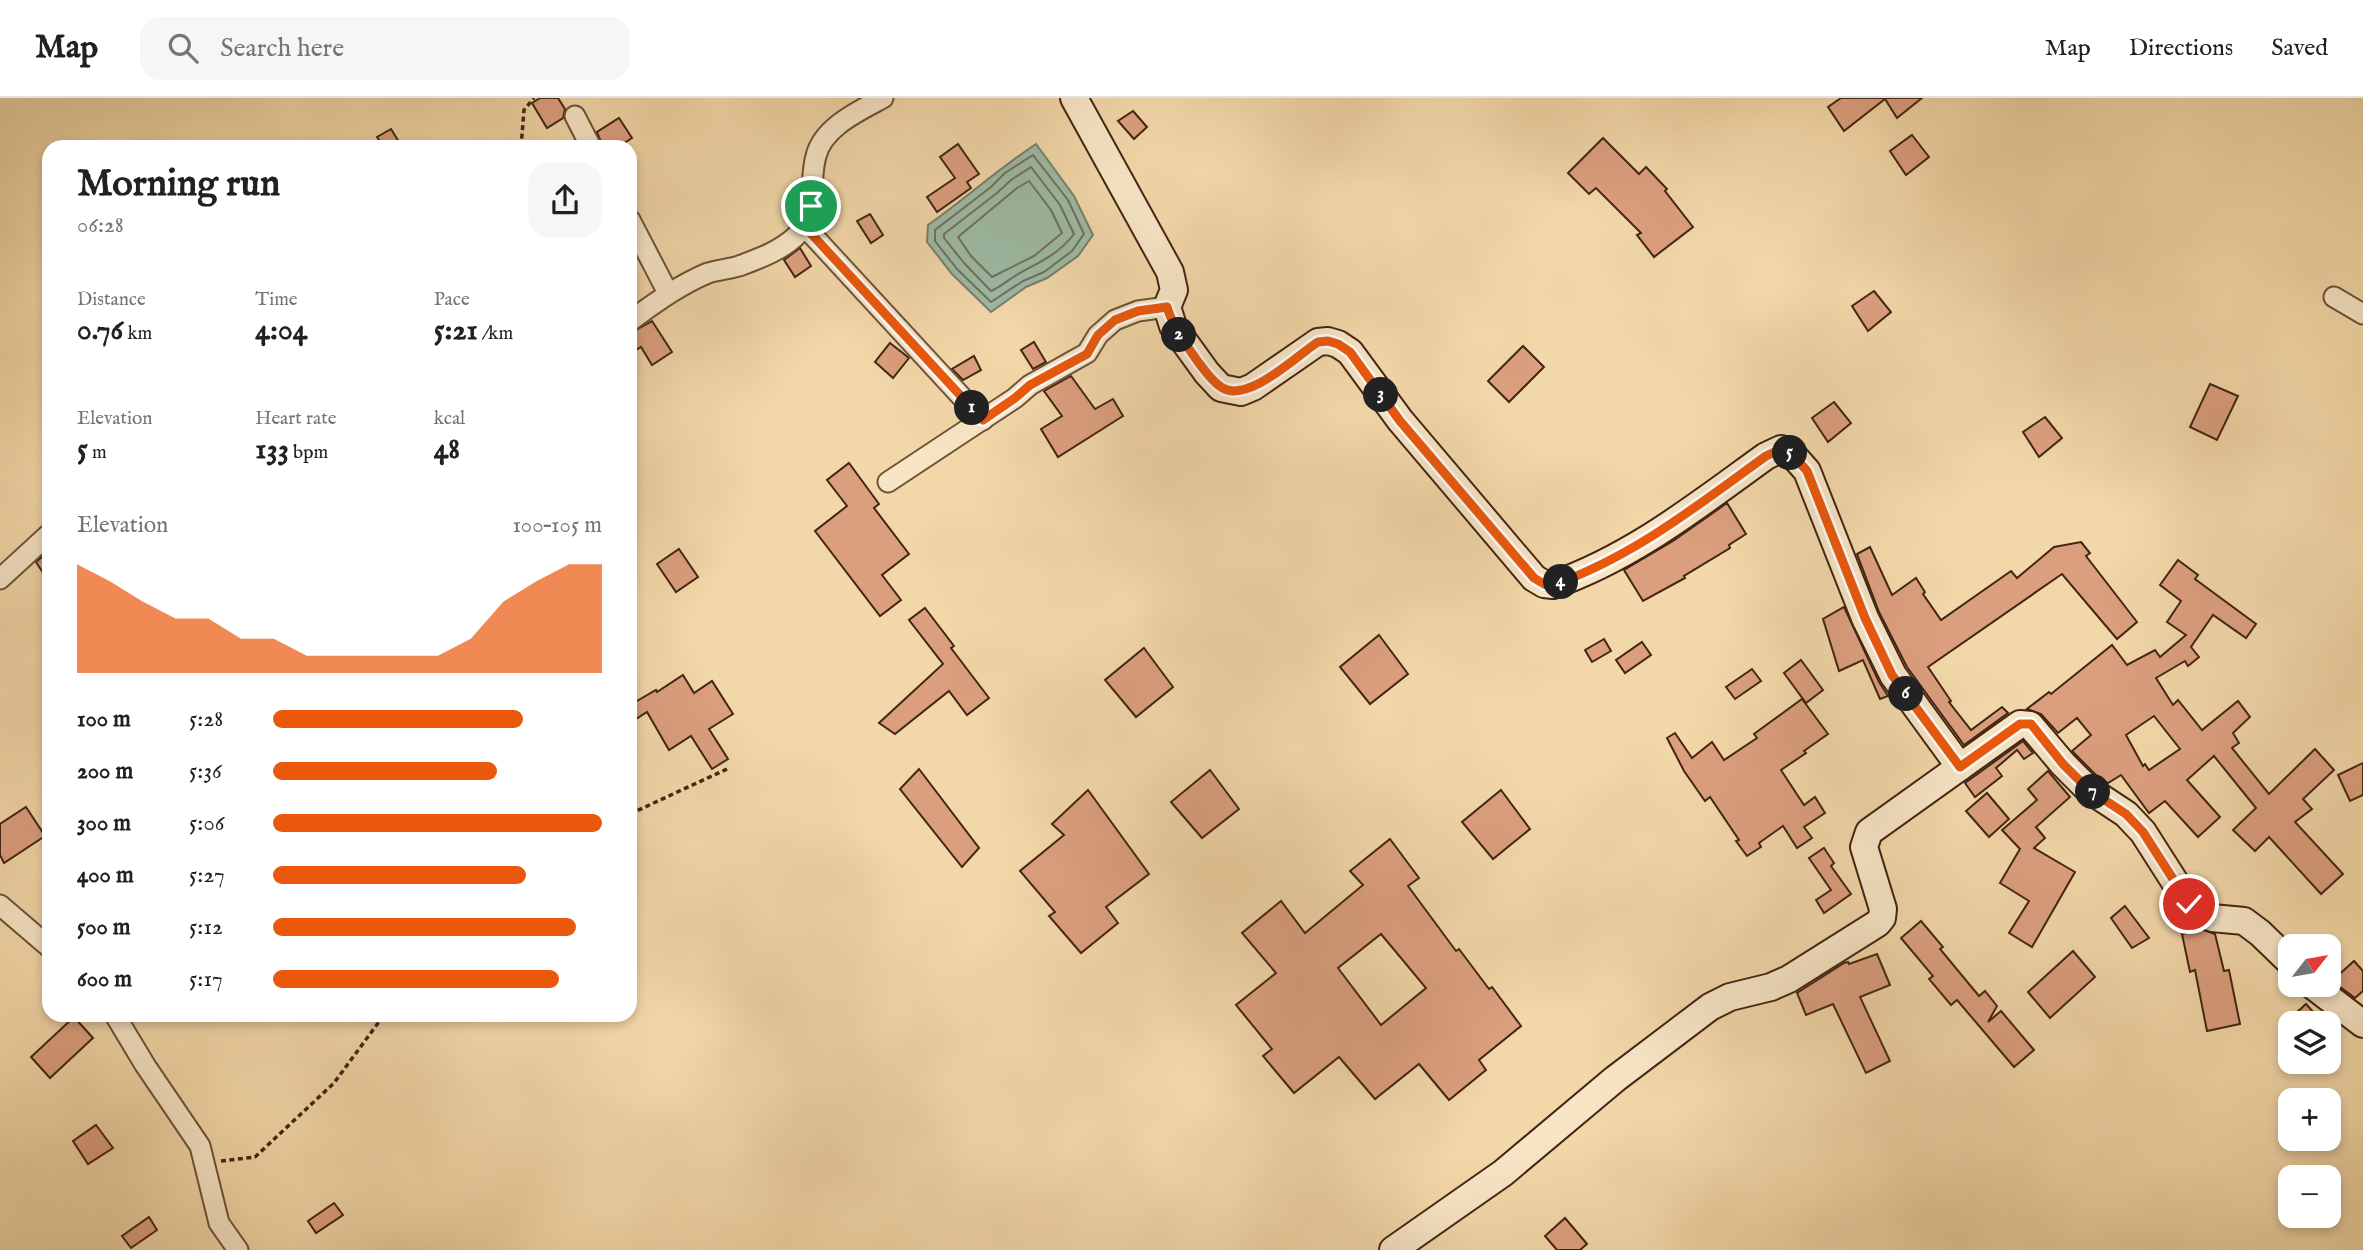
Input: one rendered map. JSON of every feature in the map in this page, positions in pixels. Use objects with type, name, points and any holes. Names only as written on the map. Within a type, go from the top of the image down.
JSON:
[{"type":"street","points":[[637,316],[668,293],[711,272],[738,266],[781,248],[805,227],[811,206],[816,155],[825,138],[836,126],[883,98]]},
{"type":"street","points":[[1074,98],[1170,272],[1174,290],[1167,307],[1173,326],[1221,388],[1241,392],[1264,382],[1318,342],[1338,344],[1350,352],[1434,461],[1534,578],[1544,584],[1553,585],[1614,560],[1664,530],[1766,456],[1781,449],[1792,454],[1807,471],[1865,618],[1892,675],[1960,767]]},
{"type":"street","points":[[575,116],[587,140]]},
{"type":"street","points":[[805,227],[983,420]]},
{"type":"street","points":[[637,233],[668,293]]},
{"type":"street","points":[[2334,297],[2363,314]]},
{"type":"street","points":[[888,482],[983,420],[1030,385],[1087,354],[1098,335],[1115,320],[1138,311],[1167,307]]},
{"type":"street","points":[[0,579],[42,540]]},
{"type":"street","points":[[1393,1250],[1503,1173],[1615,1079],[1710,1007],[1789,979],[1878,923],[1883,909],[1864,847],[1869,832],[2020,724],[2031,724],[2063,764],[2088,789],[2126,814],[2143,832],[2189,904],[2212,918],[2244,921],[2278,950]]},
{"type":"street","points":[[0,905],[42,941]]},
{"type":"street","points":[[2329,998],[2363,1024]]},
{"type":"street","points":[[119,1022],[145,1065],[201,1146],[219,1223],[238,1250]]},
{"type":"path","points":[[522,140],[524,110],[534,98]]},
{"type":"path","points":[[637,811],[727,769]]},
{"type":"path","points":[[205,1163],[255,1157],[334,1083],[379,1022]]},
{"type":"water","points":[[1036,144],[1074,196],[1093,235],[1078,256],[991,312],[952,274],[927,242],[928,225]]},
{"type":"building","points":[[540,98],[558,98],[565,109],[563,118],[547,128],[532,103]]},
{"type":"building","points":[[1841,98],[1922,98],[1897,118],[1885,99],[1844,131],[1828,107]]},
{"type":"building","points":[[1133,111],[1147,127],[1134,139],[1118,121]]},
{"type":"building","points":[[619,118],[632,138],[600,140],[597,132]]},
{"type":"building","points":[[391,129],[398,140],[379,140],[377,137]]},
{"type":"building","points":[[1912,135],[1929,157],[1906,175],[1890,151]]},
{"type":"building","points":[[1603,138],[1639,174],[1646,167],[1667,189],[1665,191],[1693,227],[1654,257],[1637,235],[1641,233],[1596,188],[1589,194],[1568,173]]},
{"type":"building","points":[[958,144],[979,174],[967,182],[971,188],[937,212],[927,197],[955,178],[940,157]]},
{"type":"building","points":[[870,214],[883,235],[871,243],[857,221]]},
{"type":"building","points":[[800,248],[811,266],[795,277],[784,260]]},
{"type":"building","points":[[1874,291],[1891,312],[1868,331],[1852,306]]},
{"type":"building","points":[[652,321],[672,352],[652,365],[641,347],[637,350],[637,329]]},
{"type":"building","points":[[1034,342],[1046,362],[1033,369],[1021,350]]},
{"type":"building","points":[[890,343],[909,358],[893,378],[875,362]]},
{"type":"building","points":[[1523,346],[1544,367],[1509,402],[1488,381]]},
{"type":"building","points":[[974,356],[981,370],[963,380],[952,369]]},
{"type":"building","points":[[1071,376],[1095,409],[1113,399],[1123,416],[1058,457],[1041,429],[1062,416],[1044,391]]},
{"type":"building","points":[[2210,384],[2238,396],[2217,440],[2190,427]]},
{"type":"building","points":[[1834,402],[1851,423],[1828,442],[1812,418]]},
{"type":"building","points":[[2045,417],[2062,438],[2039,457],[2023,432]]},
{"type":"building","points":[[849,463],[879,504],[874,508],[909,554],[882,575],[901,600],[880,616],[815,531],[847,506],[827,480]]},
{"type":"building","points":[[1727,503],[1746,534],[1729,545],[1730,548],[1684,576],[1685,578],[1643,601],[1624,570],[1673,541]]},
{"type":"building","points":[[2081,542],[2090,553],[2086,556],[2137,622],[2117,639],[2062,574],[1928,667],[1951,701],[1949,702],[1971,730],[2002,707],[2008,713],[1964,745],[1907,667],[1879,612],[1857,554],[1870,547],[1892,595],[1916,578],[1925,592],[1923,594],[1941,620],[2011,571],[2017,578],[2054,547]]},
{"type":"building","points":[[679,549],[698,577],[676,592],[657,564]]},
{"type":"building","points":[[42,557],[42,571],[36,562]]},
{"type":"building","points":[[2178,560],[2198,575],[2195,579],[2256,624],[2246,638],[2213,615],[2191,647],[2199,657],[2188,666],[2185,661],[2156,678],[2173,705],[2178,700],[2202,730],[2238,701],[2250,717],[2233,733],[2239,743],[2232,748],[2269,794],[2315,749],[2334,770],[2303,799],[2312,809],[2295,822],[2343,874],[2321,894],[2269,837],[2255,851],[2233,830],[2256,808],[2214,756],[2187,780],[2220,817],[2198,837],[2165,801],[2149,813],[2121,775],[2108,783],[2098,777],[2072,751],[2091,735],[2077,718],[2058,733],[2041,714],[2027,709],[2049,692],[2051,694],[2112,645],[2127,665],[2155,650],[2160,657],[2186,635],[2167,622],[2181,601],[2160,585]],"holes":[[[2154,716],[2180,749],[2149,770],[2145,764],[2143,766],[2126,735]]]},
{"type":"building","points":[[1844,607],[1888,696],[1880,699],[1863,660],[1839,671],[1823,619]]},
{"type":"building","points":[[925,608],[989,698],[967,715],[949,691],[895,734],[879,723],[943,664],[909,620]]},
{"type":"building","points":[[1379,635],[1408,674],[1370,704],[1340,667]]},
{"type":"building","points":[[1604,639],[1611,651],[1592,662],[1585,650]]},
{"type":"building","points":[[1642,642],[1651,655],[1625,673],[1616,660]]},
{"type":"building","points":[[1144,648],[1173,687],[1136,717],[1105,680]]},
{"type":"building","points":[[1801,660],[1823,690],[1806,703],[1784,673]]},
{"type":"building","points":[[1752,669],[1761,681],[1735,699],[1726,687]]},
{"type":"building","points":[[683,675],[694,693],[712,681],[733,714],[709,729],[728,759],[712,769],[691,736],[669,750],[647,712],[637,718],[637,701],[656,690],[657,692]]},
{"type":"building","points":[[1802,699],[1828,734],[1781,770],[1804,805],[1815,797],[1825,813],[1804,827],[1812,838],[1797,848],[1783,826],[1759,843],[1761,847],[1747,856],[1710,797],[1705,801],[1684,771],[1667,738],[1675,733],[1692,758],[1712,742],[1724,760],[1757,738],[1754,734]]},
{"type":"building","points":[[2023,741],[2033,753],[2024,759],[2017,750],[1996,768],[2002,776],[1975,797],[1965,783]]},
{"type":"building","points":[[2363,763],[2363,795],[2350,801],[2338,775]]},
{"type":"building","points":[[919,769],[979,848],[962,867],[900,789]]},
{"type":"building","points":[[1210,770],[1239,809],[1202,838],[1171,802]]},
{"type":"building","points":[[2048,771],[2070,797],[2036,827],[2045,838],[2034,848],[2075,872],[2032,947],[2009,933],[2029,901],[2000,883],[2020,849],[2002,830],[2037,800],[2028,789]]},
{"type":"building","points":[[1088,790],[1149,874],[1106,907],[1118,923],[1081,953],[1049,916],[1055,912],[1020,871],[1064,835],[1052,824]]},
{"type":"building","points":[[1501,790],[1530,829],[1493,859],[1462,822]]},
{"type":"building","points":[[1987,793],[2009,819],[1989,837],[1966,811]]},
{"type":"building","points":[[26,807],[42,831],[42,838],[4,863],[0,855],[0,824]]},
{"type":"building","points":[[1390,839],[1419,878],[1408,886],[1456,951],[1459,949],[1489,989],[1492,987],[1521,1026],[1479,1060],[1486,1070],[1449,1100],[1419,1064],[1375,1099],[1339,1057],[1294,1093],[1263,1056],[1272,1049],[1236,1005],[1276,973],[1242,933],[1281,901],[1305,933],[1363,885],[1350,871]],"holes":[[[1381,934],[1426,988],[1381,1025],[1338,968]]]},
{"type":"building","points":[[1824,848],[1834,863],[1831,866],[1851,894],[1824,913],[1816,900],[1831,890],[1809,858]]},
{"type":"building","points":[[2125,906],[2149,938],[2132,948],[2111,918]]},
{"type":"building","points":[[1921,921],[1979,996],[1985,991],[1997,1006],[1988,1022],[2001,1011],[2034,1050],[2014,1067],[1957,1000],[1951,1005],[1929,979],[1933,976],[1901,938]]},
{"type":"building","points":[[2201,929],[2215,934],[2224,971],[2229,970],[2240,1024],[2207,1031],[2195,970],[2190,972],[2182,934]]},
{"type":"building","points":[[2073,951],[2095,977],[2050,1018],[2028,992]]},
{"type":"building","points":[[1877,954],[1890,985],[1860,997],[1890,1061],[1866,1073],[1833,1004],[1806,1015],[1797,993],[1844,963],[1849,964]]},
{"type":"building","points":[[2354,961],[2363,971],[2363,991],[2355,998],[2342,988],[2342,972]]},
{"type":"building","points":[[2306,1004],[2312,1011],[2298,1011]]},
{"type":"building","points":[[69,1022],[79,1022],[93,1038],[50,1078],[31,1057]]},
{"type":"building","points":[[96,1125],[113,1148],[88,1164],[73,1141]]},
{"type":"building","points":[[334,1203],[343,1215],[316,1233],[308,1221]]},
{"type":"building","points":[[149,1217],[157,1230],[131,1248],[122,1236]]},
{"type":"building","points":[[1565,1218],[1587,1244],[1580,1250],[1557,1250],[1545,1236]]},
{"type":"route","points":[[811,206],[805,227],[983,420],[1030,385],[1087,354],[1098,335],[1115,320],[1138,311],[1167,307],[1173,326],[1207,373],[1221,388],[1232,391],[1241,392],[1264,382],[1318,342],[1338,344],[1350,352],[1400,421],[1493,531],[1534,578],[1544,584],[1553,585],[1614,560],[1664,530],[1766,456],[1781,449],[1792,454],[1807,471],[1865,618],[1892,675],[1960,767],[2020,724],[2031,724],[2063,764],[2088,789],[2126,814],[2143,832],[2189,904]]}]
